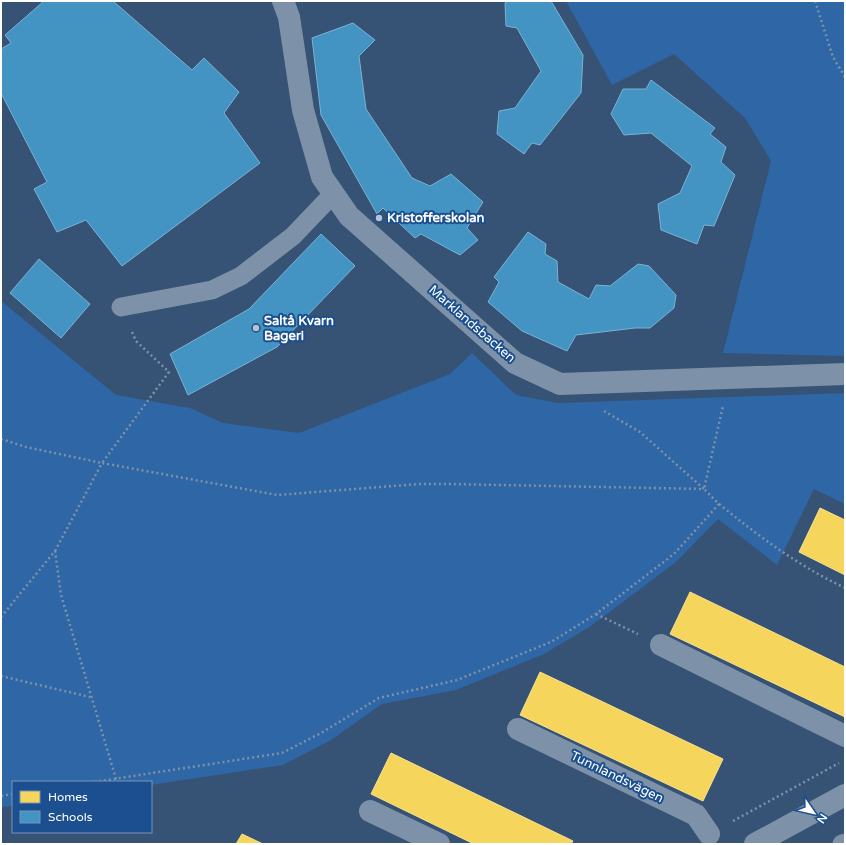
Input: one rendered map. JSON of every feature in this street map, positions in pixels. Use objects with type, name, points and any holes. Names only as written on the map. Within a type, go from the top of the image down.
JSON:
[{"type":"street","name":"Marklandsbacken","points":[[283,1],[289,17],[304,110],[322,177],[349,216],[515,363],[560,384],[845,374]]},
{"type":"street","points":[[661,645],[845,736]]},
{"type":"street","name":"Tunnlandsvägen","points":[[518,729],[696,815],[709,834]]},
{"type":"street","points":[[770,841],[845,795]]},
{"type":"street","points":[[370,811],[439,844]]},
{"type":"lane","points":[[121,307],[212,290],[241,276],[293,236],[334,193]]},
{"type":"path","points":[[815,1],[833,57],[845,77]]},
{"type":"path","points":[[1,617],[55,551],[102,463],[169,372],[136,341],[121,307]]},
{"type":"path","points":[[704,489],[729,379]]},
{"type":"path","points":[[600,408],[640,432],[719,504],[766,542],[817,574],[845,588]]},
{"type":"path","points":[[1,439],[26,447],[102,463],[277,495],[419,484],[704,489]]},
{"type":"path","points":[[101,781],[282,753],[321,733],[379,698],[456,680],[505,662],[551,642],[596,614],[674,554],[719,504]]},
{"type":"path","points":[[55,551],[61,595],[116,779]]},
{"type":"path","points":[[596,614],[661,645]]},
{"type":"path","points":[[1,676],[91,697]]},
{"type":"path","points":[[709,834],[845,760]]},
{"type":"path","points":[[1,796],[12,794]]},
{"type":"shaded area","points":[[566,1],[845,1],[845,356],[723,353],[771,161],[745,118],[674,54],[612,85]]},
{"type":"shaded area","points":[[1,301],[116,395],[190,408],[223,423],[299,433],[450,374],[472,353],[516,395],[558,403],[845,393],[845,504],[814,489],[777,565],[718,519],[676,562],[591,626],[544,654],[456,690],[382,704],[331,740],[283,765],[152,785],[152,781],[12,781],[12,806],[1,807]]},
{"type":"building: Homes","points":[[820,508],[845,520],[845,575],[799,552]]},
{"type":"building: Homes","points":[[690,592],[845,667],[845,717],[670,634]]},
{"type":"building: Homes","points":[[540,672],[723,759],[703,801],[520,715]]},
{"type":"building: Homes","points":[[391,753],[573,841],[571,844],[474,844],[371,794]]},
{"type":"building: Homes","points":[[242,834],[263,844],[236,844]]},
{"type":"building: Schools","points":[[44,1],[113,1],[192,70],[204,58],[239,92],[224,113],[260,163],[122,266],[86,220],[57,232],[34,189],[47,182],[1,93],[1,49],[11,43],[5,35]]},
{"type":"building: Schools","points":[[509,1],[551,1],[583,55],[581,93],[540,145],[532,143],[524,154],[497,134],[499,111],[515,108],[541,71],[517,28],[506,26],[505,3]]},
{"type":"building: Schools","points":[[353,23],[375,40],[359,56],[366,109],[412,178],[430,186],[451,174],[483,202],[467,228],[478,240],[460,255],[421,234],[415,238],[383,208],[377,214],[321,115],[312,38]]},
{"type":"building: Schools","points":[[651,80],[715,128],[710,134],[726,147],[721,162],[735,175],[714,226],[704,225],[697,244],[661,230],[658,204],[680,193],[692,166],[651,133],[624,135],[611,114],[623,89],[646,89]]},
{"type":"building: Schools","points":[[528,232],[546,244],[545,254],[557,261],[558,282],[589,299],[596,285],[610,286],[638,264],[649,266],[676,295],[674,308],[650,328],[635,328],[576,335],[567,351],[522,331],[488,302],[499,282],[494,277]]},
{"type":"building: Schools","name":"Saltå Kvarn Bageri","points":[[321,234],[355,266],[277,347],[188,395],[170,354],[249,309]]},
{"type":"building: Schools","points":[[39,259],[90,304],[61,338],[10,293]]},
{"type":"place","name":"Kristofferskolan","points":[[379,218]]},
{"type":"place","name":"Saltå Kvarn Bageri","points":[[256,328]]}]
